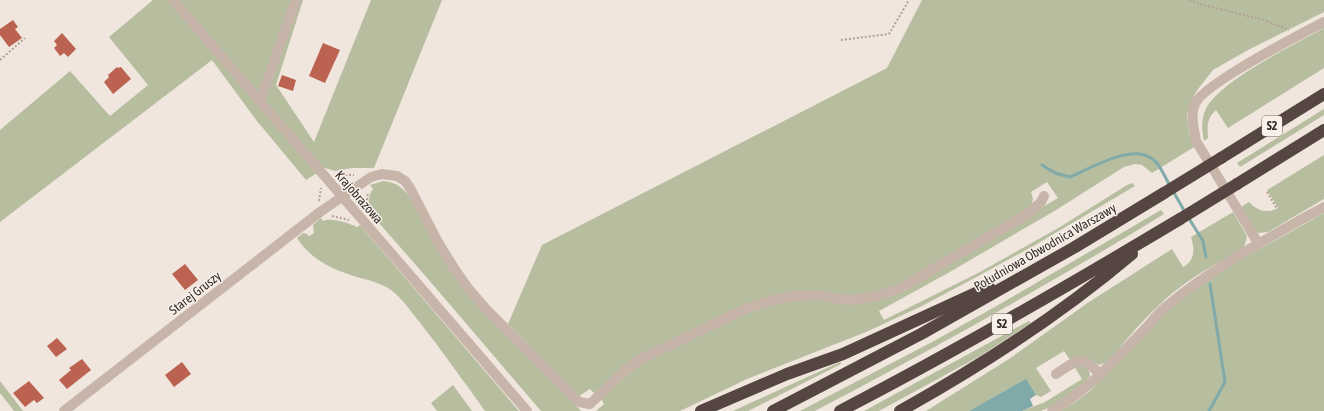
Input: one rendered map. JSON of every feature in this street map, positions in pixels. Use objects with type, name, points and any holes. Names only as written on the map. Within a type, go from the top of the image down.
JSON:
[{"type":"highway","name":"Południowa Obwodnica Warszawy","points":[[773,411],[921,334],[1076,247],[1324,94]]},
{"type":"highway","name":"S2","points":[[840,411],[935,362],[992,330],[1180,219],[1324,130]]},
{"type":"highway","points":[[900,411],[1009,346],[1097,284],[1160,231]]},
{"type":"highway","points":[[701,411],[753,388],[843,354],[1076,247]]},
{"type":"street","name":"Krajobrazowa","points":[[173,0],[527,411]]},
{"type":"street","points":[[260,101],[296,0]]},
{"type":"street","points":[[1258,243],[1196,141],[1192,123],[1195,104],[1205,92],[1241,69],[1324,22]]},
{"type":"street","name":"Starej Gruszy","points":[[64,411],[320,212],[343,198],[372,177],[382,174],[398,176],[405,181],[450,262],[468,288],[486,309],[579,402],[590,404],[624,371],[639,360],[755,306],[777,299],[794,296],[820,295],[849,300],[874,297],[899,289],[1029,213],[1041,202],[1044,196]]},
{"type":"street","points":[[1052,411],[1066,403],[1101,375],[1166,306],[1195,284],[1258,243],[1324,207]]},
{"type":"street","points":[[1056,374],[1079,360],[1085,361],[1101,375]]},
{"type":"path","points":[[841,40],[889,34],[909,0]]},
{"type":"path","points":[[1188,0],[1264,20],[1285,28],[1298,36]]},
{"type":"path","points":[[0,60],[25,38]]},
{"type":"path","points":[[333,175],[355,175],[358,178]]},
{"type":"path","points":[[1267,192],[1277,209]]},
{"type":"path","points":[[327,215],[351,220]]},
{"type":"green space","points":[[153,0],[303,0],[276,85],[314,142],[371,0],[442,0],[374,168],[352,168],[335,171],[325,168],[306,180],[257,121],[212,60],[0,222],[0,130],[70,71],[110,116],[148,85],[109,37]]},
{"type":"green space","points":[[922,0],[1324,0],[1324,12],[1248,50],[1213,70],[1198,89],[1191,101],[1187,115],[1189,133],[1194,147],[1152,173],[1142,165],[1135,164],[1124,167],[1056,210],[879,311],[884,320],[980,272],[1060,227],[1127,185],[1132,183],[1135,186],[1035,245],[920,307],[866,332],[747,379],[680,411],[596,411],[604,404],[601,399],[639,364],[733,318],[794,298],[874,300],[970,250],[1058,198],[1047,182],[1031,192],[1033,199],[1031,207],[900,286],[857,297],[778,295],[643,355],[594,393],[590,389],[579,396],[508,324],[542,245],[887,68]]},
{"type":"green space","points":[[1324,28],[1324,68],[1228,128],[1216,110],[1209,119],[1208,138],[1204,141],[1202,126],[1205,111],[1212,100],[1224,88],[1258,65]]},
{"type":"green space","points":[[1324,109],[1324,115],[1240,167],[1237,163]]},
{"type":"green space","points":[[1324,155],[1324,199],[1268,232],[1258,233],[1249,222],[1241,207],[1249,202],[1256,208],[1263,211],[1270,211],[1278,208],[1267,190]]},
{"type":"green space","points":[[383,181],[401,187],[409,196],[448,268],[468,295],[495,325],[552,380],[581,411],[541,411],[371,214],[369,201],[370,194],[373,189],[370,185]]},
{"type":"green space","points":[[1161,210],[1164,214],[1035,291],[947,340],[815,411],[800,411],[934,341]]},
{"type":"green space","points":[[1233,212],[1247,236],[1244,248],[1220,261],[1175,291],[1143,322],[1108,362],[1099,365],[1083,357],[1070,360],[1064,351],[1036,368],[1051,391],[1041,397],[1036,395],[1025,380],[969,411],[926,411],[1009,359],[1089,302],[1172,249],[1183,267],[1192,258],[1193,246],[1191,237]]},
{"type":"green space","points":[[1324,213],[1324,411],[1061,411],[1090,391],[1163,313],[1180,299],[1238,261]]},
{"type":"green space","points":[[321,218],[323,221],[335,220],[357,227],[360,225],[519,411],[485,411],[407,306],[391,290],[379,284],[331,267],[315,258],[308,252],[297,238],[303,233],[309,236],[314,233],[313,225]]},
{"type":"green space","points":[[1029,321],[1031,323],[980,356],[879,411],[864,411]]},
{"type":"green space","points":[[840,362],[841,364],[748,411],[733,411]]},
{"type":"green space","points":[[1080,365],[1088,370],[1090,376],[1075,390],[1052,406],[1041,411],[1022,411],[1045,402],[1082,379],[1074,366]]},
{"type":"green space","points":[[0,381],[23,411],[14,411],[0,393]]},
{"type":"green space","points":[[453,385],[472,411],[437,411],[431,403]]},
{"type":"water","points":[[1026,379],[1036,395],[1030,399],[1033,406],[1022,411],[969,411]]},
{"type":"building","points":[[13,20],[18,27],[15,29],[22,38],[9,47],[0,35],[0,29]]},
{"type":"building","points":[[62,33],[76,49],[68,57],[64,53],[60,56],[54,48],[57,45],[54,41]]},
{"type":"building","points":[[323,43],[340,50],[325,83],[309,76]]},
{"type":"building","points":[[117,67],[121,67],[131,79],[113,94],[104,82],[109,77],[108,75]]},
{"type":"building","points":[[282,75],[296,80],[293,91],[278,86]]},
{"type":"building","points":[[185,264],[198,280],[185,290],[172,274]]},
{"type":"building","points":[[57,338],[67,349],[56,357],[47,346]]},
{"type":"building","points":[[82,359],[91,370],[67,389],[59,380],[71,370],[69,368]]},
{"type":"building","points":[[182,362],[191,374],[174,387],[165,375]]},
{"type":"building","points":[[29,381],[44,398],[37,403],[34,400],[25,407],[13,393]]},
{"type":"waterway","points":[[1042,165],[1055,173],[1070,177],[1102,162],[1126,155],[1137,154],[1147,156],[1156,162],[1170,186]]},
{"type":"waterway","points":[[1173,191],[1185,212]]},
{"type":"waterway","points":[[1188,217],[1203,241],[1206,257]]},
{"type":"waterway","points":[[1209,411],[1225,382],[1210,284]]}]
